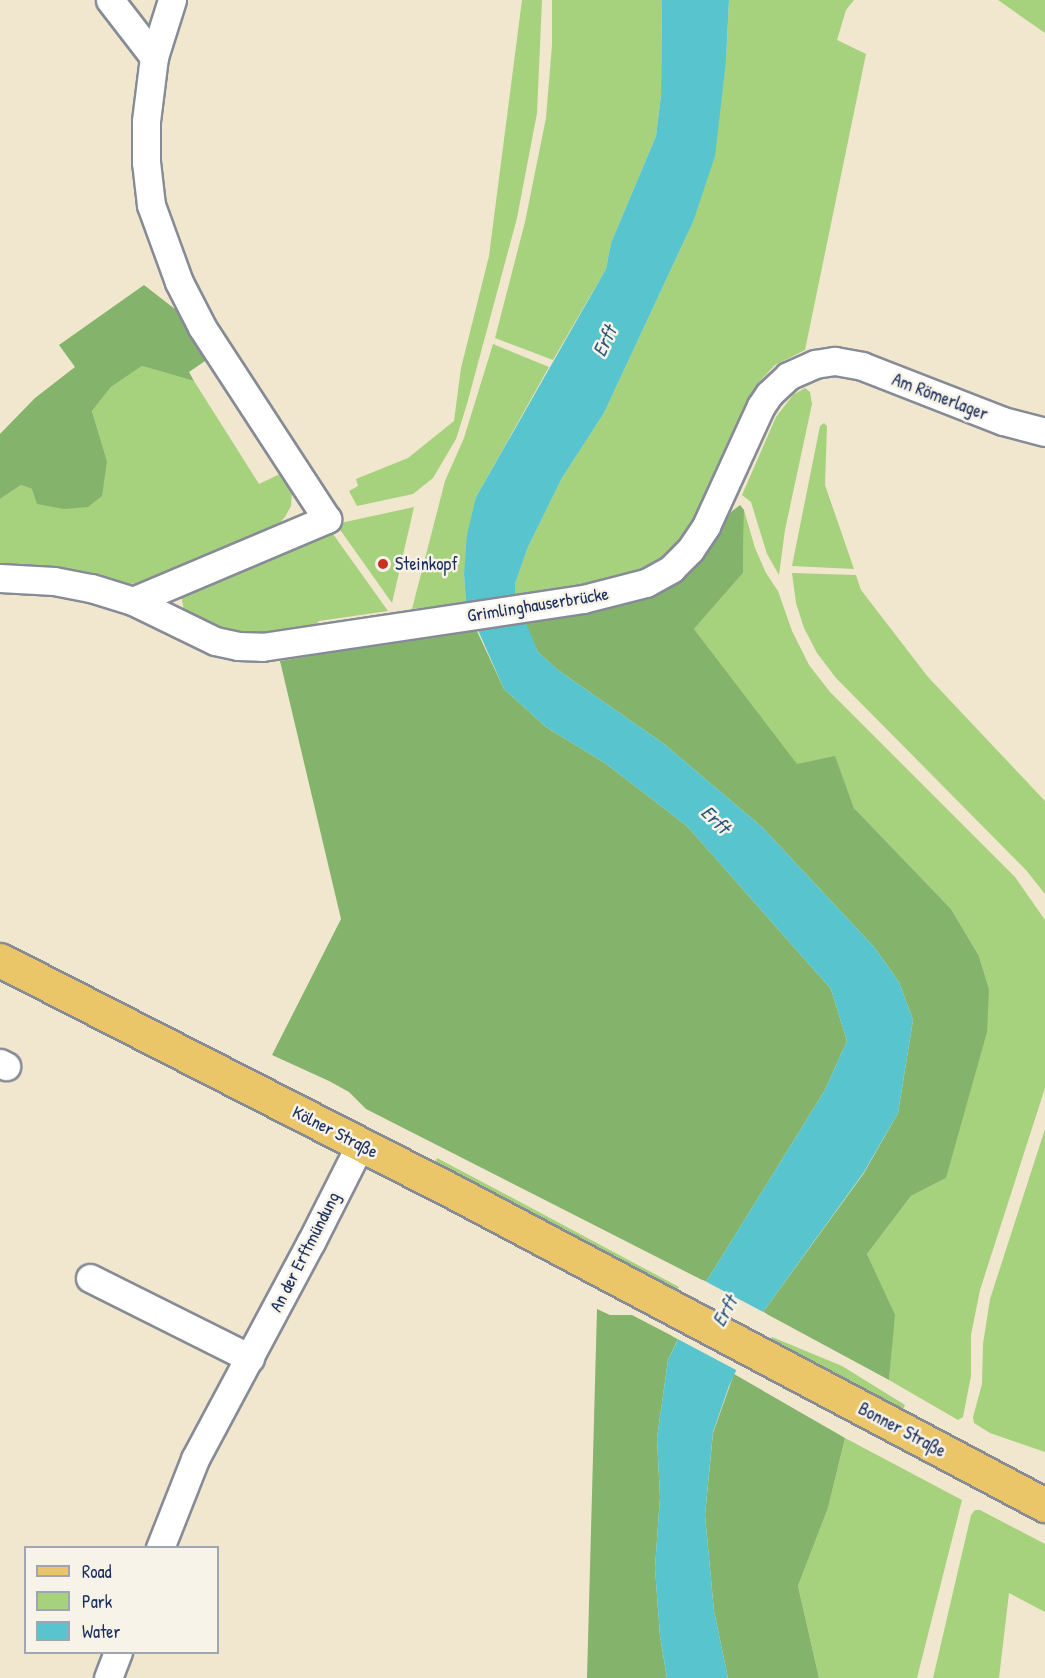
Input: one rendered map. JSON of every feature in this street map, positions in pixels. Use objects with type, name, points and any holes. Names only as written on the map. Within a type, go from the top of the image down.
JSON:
[{"type":"main road","name":"Kölner Straße","points":[[0,960],[760,1354]]},
{"type":"main road","name":"Bonner Straße","points":[[760,1354],[1045,1505]]},
{"type":"street","points":[[110,0],[154,57]]},
{"type":"street","points":[[133,601],[327,519],[202,327],[163,244],[151,205],[146,162],[146,121],[154,57],[172,0]]},
{"type":"street","name":"Grimlinghauserbrücke","points":[[0,578],[54,581],[91,588],[133,601],[215,641],[238,646],[262,647],[583,599],[646,583],[670,569],[690,550],[706,526],[761,406],[769,394],[788,376],[802,369],[836,361]]},
{"type":"street","name":"Am Römerlager","points":[[836,361],[862,366],[1003,421],[1045,432]]},
{"type":"street","name":"An der Erftmündung","points":[[161,1546],[195,1460],[360,1145]]},
{"type":"street","points":[[90,1278],[250,1358]]},
{"type":"street","points":[[108,1678],[118,1654]]},
{"type":"green space","points":[[522,0],[542,0],[537,113],[517,218],[456,439],[433,478],[413,494],[357,506],[349,491],[358,486],[356,479],[408,458],[454,421],[461,368],[489,256]]},
{"type":"green space","points":[[552,0],[662,0],[661,95],[656,136],[611,243],[606,269],[553,360],[495,338],[525,222],[546,118],[552,45]]},
{"type":"green space","points":[[729,0],[854,0],[846,10],[837,40],[866,54],[805,350],[775,365],[758,383],[733,433],[697,520],[676,547],[649,568],[617,580],[515,596],[515,584],[528,547],[562,478],[604,413],[693,222],[726,61]]},
{"type":"green space","points":[[998,0],[1045,0],[1045,33]]},
{"type":"green space","points":[[144,285],[180,313],[208,359],[189,372],[194,381],[142,366],[111,387],[92,411],[107,461],[102,496],[88,507],[64,509],[37,504],[32,489],[21,485],[0,499],[0,434],[35,398],[75,367],[59,345]]},
{"type":"green space","points":[[493,344],[549,367],[476,497],[464,574],[466,603],[412,609],[445,481],[464,438]]},
{"type":"green space","points":[[142,366],[194,381],[259,484],[282,473],[287,475],[292,491],[291,506],[285,517],[276,527],[142,583],[129,584],[60,568],[0,564],[0,499],[21,485],[32,489],[107,461],[92,411],[111,387]]},
{"type":"green space","points":[[805,388],[810,392],[812,404],[785,530],[779,575],[767,554],[751,502],[742,495],[776,417],[793,395]]},
{"type":"green space","points":[[824,423],[827,426],[825,485],[854,569],[792,566],[820,426]]},
{"type":"green space","points":[[740,505],[744,510],[743,573],[694,629],[797,764],[835,756],[854,808],[951,909],[979,956],[989,989],[987,1032],[946,1178],[911,1196],[867,1254],[895,1315],[889,1380],[763,1312],[864,1173],[898,1113],[913,1020],[899,982],[874,947],[762,827],[664,744],[558,670],[538,652],[524,621],[625,605],[663,591],[690,571],[716,540],[731,512]]},
{"type":"green space","points":[[414,507],[392,603],[336,524]]},
{"type":"green space","points":[[744,510],[755,548],[766,573],[778,591],[792,631],[809,665],[830,692],[1015,877],[1045,920],[1045,1088],[980,1290],[971,1335],[971,1376],[963,1417],[958,1420],[889,1380],[894,1315],[867,1254],[911,1196],[946,1178],[989,989],[979,956],[951,909],[854,808],[835,757],[797,765],[694,629],[743,573]]},
{"type":"green space","points":[[328,527],[388,611],[319,621],[311,629],[263,633],[231,632],[185,616],[181,595]]},
{"type":"green space","points":[[792,573],[856,575],[861,590],[928,677],[1045,801],[1045,894],[1026,870],[836,678],[817,653],[804,628],[796,603]]},
{"type":"green space","points":[[476,629],[504,689],[546,727],[605,763],[687,826],[831,989],[847,1041],[825,1090],[706,1282],[366,1109],[349,1092],[272,1055],[341,919],[280,661]]},
{"type":"green space","points":[[1045,1129],[1045,1452],[990,1433],[974,1423],[973,1417],[982,1384],[983,1344],[990,1299]]},
{"type":"green space","points":[[437,1158],[679,1287],[674,1294],[469,1183],[435,1162]]},
{"type":"green space","points":[[597,1309],[610,1315],[632,1315],[678,1339],[668,1360],[657,1438],[660,1497],[655,1568],[660,1636],[667,1678],[587,1678]]},
{"type":"green space","points":[[772,1337],[842,1366],[905,1405],[902,1412],[768,1343]]},
{"type":"green space","points":[[734,1374],[845,1438],[828,1508],[798,1586],[819,1678],[728,1678],[714,1611],[705,1515],[713,1433]]},
{"type":"green space","points":[[845,1438],[962,1500],[917,1678],[819,1678],[798,1586],[828,1508]]},
{"type":"green space","points":[[975,1510],[980,1510],[1045,1544],[1045,1612],[1009,1593],[999,1678],[933,1678],[971,1515]]},
{"type":"water","name":"Erft","points":[[662,0],[729,0],[726,61],[715,156],[693,222],[604,413],[562,478],[528,547],[515,584],[515,596],[538,652],[558,670],[664,744],[762,827],[874,947],[899,982],[913,1020],[898,1113],[864,1172],[763,1312],[729,1386],[713,1432],[705,1515],[714,1611],[728,1678],[667,1678],[660,1636],[655,1568],[660,1497],[657,1438],[668,1360],[706,1282],[825,1090],[847,1041],[831,989],[687,826],[605,763],[546,727],[504,689],[466,603],[464,574],[467,535],[476,497],[606,269],[611,243],[656,136],[661,95]]},
{"type":"pier","points":[[703,1280],[767,1314],[737,1370],[673,1337]]},
{"type":"place","name":"Steinkopf","points":[[383,564]]}]
